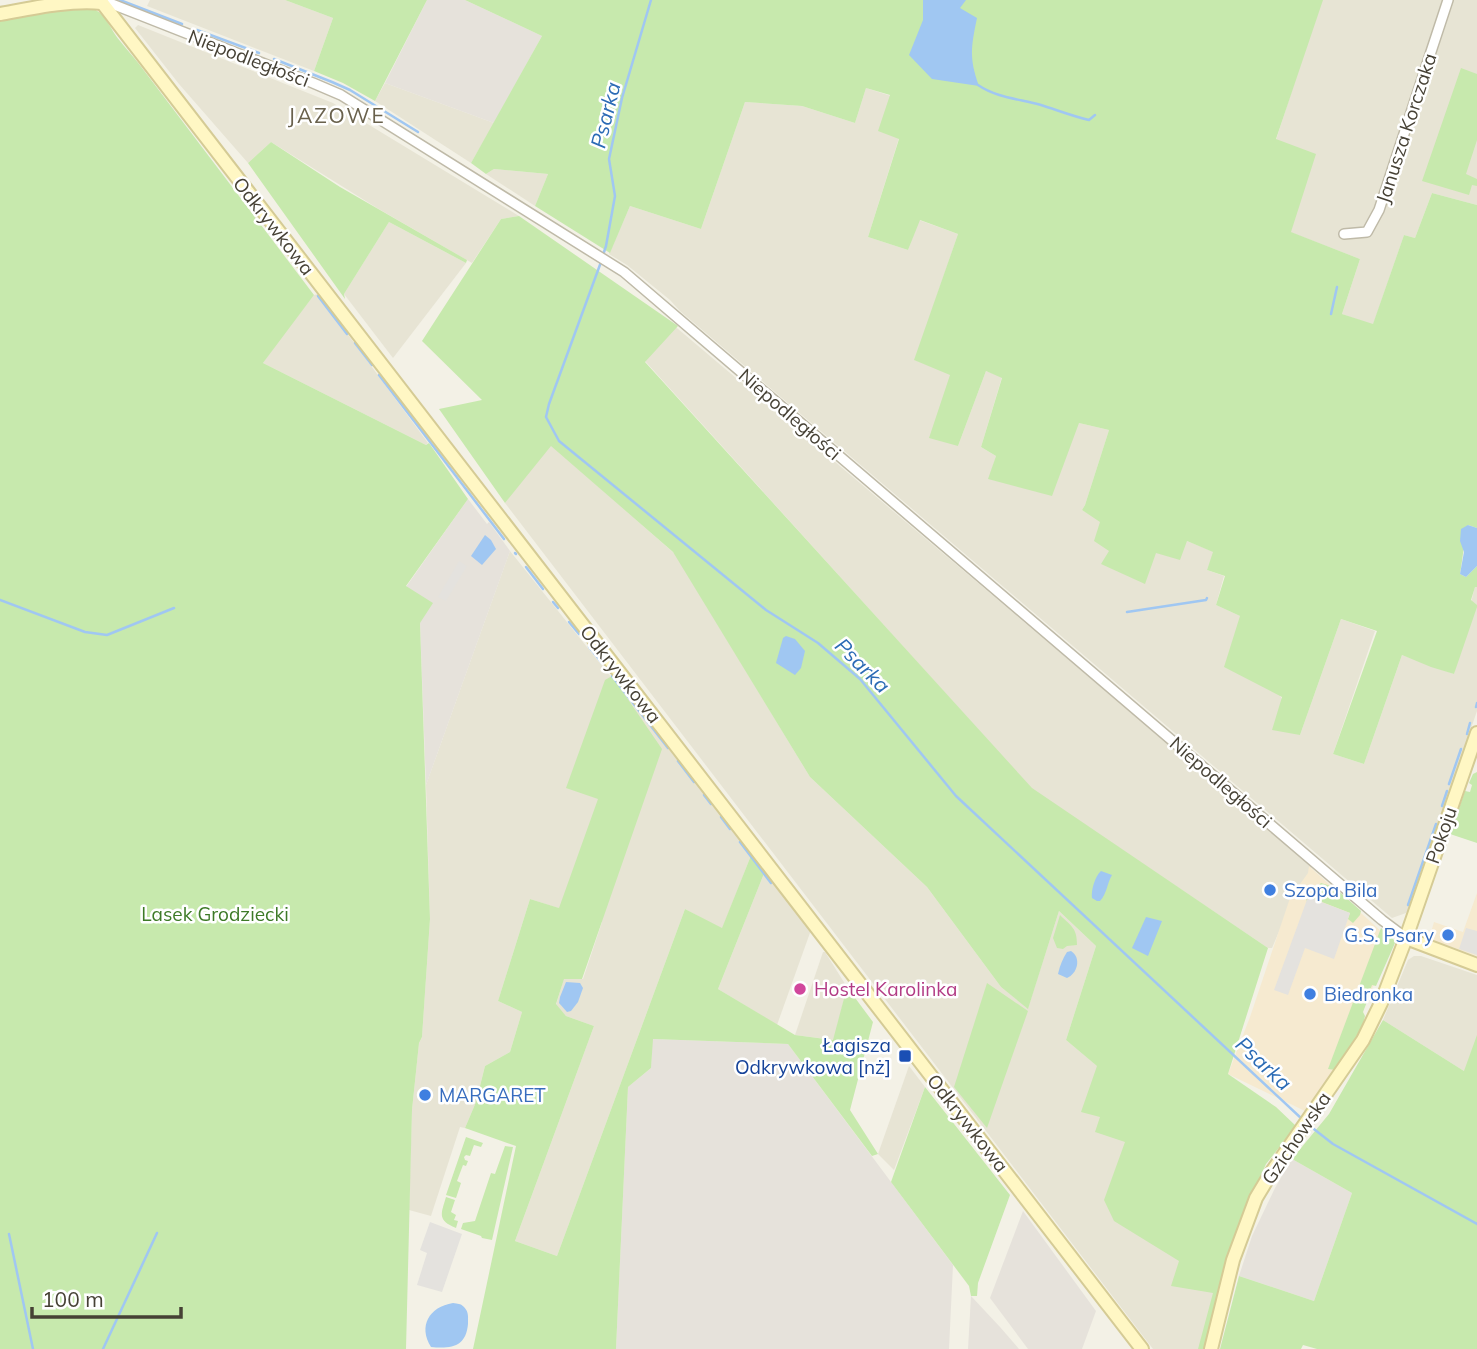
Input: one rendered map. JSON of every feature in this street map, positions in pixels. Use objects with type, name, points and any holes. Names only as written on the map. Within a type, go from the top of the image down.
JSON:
[{"type":"street","name":"Janusza Korczaka","points":[[1344,234],[1367,232],[1379,209],[1448,0]]},
{"type":"street","points":[[0,14],[65,3],[101,1]]},
{"type":"street","name":"Niepodległości","points":[[101,1],[341,95],[624,272],[1406,938]]},
{"type":"street","name":"Odkrywkowa","points":[[101,1],[1142,1349]]},
{"type":"street","name":"Pokoju","points":[[1406,938],[1477,733]]},
{"type":"street","points":[[1406,938],[1477,965]]},
{"type":"street","name":"Gzichowska","points":[[1211,1349],[1233,1260],[1256,1198],[1363,1040],[1381,1003],[1406,938]]},
{"type":"shaded area","points":[[150,0],[285,0],[333,18],[314,71],[147,6]]},
{"type":"shaded area","points":[[427,0],[465,0],[542,36],[494,123],[385,83]]},
{"type":"shaded area","points":[[1321,0],[1477,0],[1477,205],[1432,193],[1415,238],[1404,235],[1373,325],[1342,314],[1360,259],[1290,232],[1276,140]]},
{"type":"shaded area","points":[[138,25],[333,103],[519,216],[501,219],[472,263],[271,142],[248,163],[179,84],[135,28]]},
{"type":"shaded area","points":[[385,83],[494,123],[471,163],[375,101]]},
{"type":"shaded area","points":[[866,88],[891,96],[899,138],[868,237],[908,250],[919,220],[958,234],[915,360],[950,374],[958,446],[986,371],[1002,377],[981,447],[996,456],[989,479],[1079,423],[1109,430],[1082,510],[1156,553],[1187,541],[1214,552],[1207,570],[1224,576],[1216,605],[1240,616],[1300,735],[1341,619],[1375,631],[1333,754],[1364,764],[1402,655],[1454,674],[1475,586],[1477,587],[1477,711],[1406,913],[1392,918],[670,300],[609,254],[630,206],[701,229],[745,102],[802,106],[855,123]]},
{"type":"shaded area","points":[[494,169],[548,174],[535,206],[486,174]]},
{"type":"shaded area","points":[[389,222],[466,263],[393,358],[344,294]]},
{"type":"shaded area","points":[[318,294],[428,443],[426,445],[263,363],[314,295]]},
{"type":"shaded area","points":[[671,323],[1311,865],[1310,873],[1272,948],[1268,948],[1032,789],[645,361]]},
{"type":"shaded area","points":[[551,445],[675,554],[810,777],[927,887],[1001,987],[1028,1008],[1059,911],[1096,946],[1066,1040],[1130,1093],[1224,1257],[1202,1349],[1153,1349],[505,503],[534,462]]},
{"type":"shaded area","points":[[468,499],[510,551],[426,785],[420,623],[406,587]]},
{"type":"shaded area","points":[[510,551],[752,853],[722,929],[685,909],[557,1256],[515,1241],[594,1026],[566,1016],[556,1005],[564,978],[583,979],[602,922],[530,899],[498,1001],[522,1012],[510,1052],[485,1066],[476,1102],[465,1128],[460,1127],[431,1216],[409,1210],[412,1110],[419,1043],[422,1037],[430,919],[426,785]]},
{"type":"shaded area","points":[[459,561],[467,566],[446,601],[438,597]]},
{"type":"shaded area","points":[[1309,866],[1393,942],[1362,1008],[1364,1023],[1357,1038],[1338,1069],[1305,1111],[1228,1074],[1290,898],[1308,873]]},
{"type":"shaded area","points":[[765,871],[811,930],[777,1025],[718,989]]},
{"type":"shaded area","points":[[1477,893],[1477,956],[1429,939],[1434,922],[1463,932]]},
{"type":"shaded area","points":[[1308,897],[1350,913],[1334,959],[1305,948],[1288,995],[1274,990]]},
{"type":"shaded area","points":[[1466,928],[1477,931],[1477,955],[1459,949]]},
{"type":"shaded area","points":[[823,952],[847,987],[834,1040],[795,1035]]},
{"type":"shaded area","points":[[1414,956],[1477,975],[1477,1074],[1464,1071],[1383,1020],[1408,960]]},
{"type":"shaded area","points":[[652,1039],[788,1044],[953,1265],[949,1349],[616,1349],[628,1087],[651,1068]]},
{"type":"shaded area","points":[[909,1066],[925,1087],[894,1170],[878,1154]]},
{"type":"shaded area","points":[[1292,1159],[1352,1193],[1314,1301],[1239,1276],[1252,1236]]},
{"type":"shaded area","points":[[1023,1211],[1096,1311],[1082,1349],[1028,1349],[990,1298]]},
{"type":"shaded area","points":[[430,1222],[462,1234],[442,1292],[417,1285],[427,1253],[420,1250]]},
{"type":"shaded area","points":[[971,1296],[1000,1327],[1019,1349],[968,1349]]},
{"type":"green space","points":[[285,0],[427,0],[375,101],[314,71],[333,18]]},
{"type":"green space","points":[[465,0],[1323,0],[1276,139],[1316,154],[1291,232],[1360,259],[1342,314],[1373,324],[1404,235],[1415,238],[1432,193],[1477,205],[1477,528],[1468,525],[1460,574],[1466,577],[1477,566],[1477,587],[1471,600],[1477,607],[1454,674],[1402,655],[1364,764],[1333,754],[1377,631],[1341,619],[1300,735],[1272,730],[1282,697],[1224,667],[1240,616],[1216,605],[1225,576],[1207,570],[1213,552],[1187,541],[1180,560],[1156,553],[1145,584],[1101,564],[1109,551],[1094,541],[1100,522],[1082,510],[1109,430],[1079,423],[1052,496],[988,479],[996,456],[981,447],[1002,378],[986,371],[958,446],[929,438],[950,375],[914,360],[958,234],[920,220],[908,250],[868,237],[899,139],[878,131],[890,95],[866,88],[855,123],[802,106],[745,102],[701,229],[630,206],[610,253],[535,206],[548,174],[494,169],[486,174],[471,163],[542,36]]},
{"type":"green space","name":"Lasek Grodziecki","points":[[89,7],[103,17],[314,295],[263,363],[426,445],[429,443],[468,499],[406,586],[433,603],[420,623],[430,919],[422,1037],[419,1043],[412,1110],[406,1349],[0,1349],[0,21]]},
{"type":"green space","points":[[1461,68],[1477,74],[1477,140],[1466,174],[1477,179],[1477,186],[1472,185],[1469,195],[1422,181]]},
{"type":"green space","points":[[271,142],[340,187],[467,260],[466,263],[389,222],[344,294],[345,299],[248,163]]},
{"type":"green space","points":[[519,216],[678,326],[645,362],[1032,788],[1268,948],[1228,1074],[1276,1107],[1296,1126],[1266,1164],[1235,1234],[1206,1349],[1198,1349],[1213,1293],[1171,1286],[1179,1261],[1114,1221],[1104,1200],[1125,1142],[1095,1132],[1100,1117],[1081,1112],[1097,1066],[1066,1040],[1096,946],[1059,911],[1028,1009],[1001,987],[927,887],[810,777],[673,552],[551,446],[505,503],[439,409],[482,400],[422,341],[501,219]]},
{"type":"green space","points":[[612,676],[662,749],[582,979],[564,979],[556,1004],[566,1016],[594,1026],[515,1241],[557,1256],[685,909],[722,928],[752,853],[765,871],[718,989],[795,1035],[833,1040],[847,987],[873,1022],[850,1110],[878,1154],[872,1156],[788,1044],[653,1039],[651,1068],[628,1087],[616,1349],[473,1349],[516,1146],[465,1128],[476,1102],[485,1066],[510,1052],[522,1012],[498,1001],[530,899],[559,908],[598,799],[566,788],[605,680]]},
{"type":"green space","points":[[1477,772],[1477,843],[1450,834],[1465,791],[1470,792],[1472,785],[1469,783]]},
{"type":"green space","points":[[1321,883],[1334,887],[1361,911],[1353,923],[1348,919],[1350,913],[1309,897],[1307,902],[1306,898]]},
{"type":"green space","points":[[1060,915],[1075,931],[1077,945],[1057,948],[1053,938]]},
{"type":"green space","points":[[1381,928],[1395,943],[1376,986],[1372,985],[1363,1012],[1365,1016],[1361,1032],[1336,1070],[1328,1069]]},
{"type":"green space","points":[[987,983],[1028,1011],[987,1128],[954,1087]]},
{"type":"green space","points":[[1383,1020],[1464,1071],[1477,1035],[1477,1349],[1317,1349],[1303,1345],[1301,1349],[1220,1349],[1239,1276],[1314,1301],[1352,1193],[1292,1159],[1329,1114]]},
{"type":"green space","points":[[925,1087],[1010,1195],[978,1283],[977,1296],[971,1296],[969,1286],[891,1182]]},
{"type":"green space","points":[[466,1137],[483,1143],[481,1147],[474,1145],[470,1156],[464,1157],[468,1161],[466,1166],[463,1165],[457,1181],[461,1183],[456,1198],[446,1195]]},
{"type":"green space","points":[[505,1146],[513,1147],[492,1240],[461,1229],[463,1223],[475,1221],[491,1173],[495,1174]]},
{"type":"green space","points":[[446,1197],[455,1200],[451,1212],[456,1215],[454,1220],[458,1221],[456,1228],[442,1216]]},
{"type":"water","points":[[923,0],[966,0],[960,8],[977,18],[972,52],[979,86],[932,79],[909,55],[923,20]]},
{"type":"water","points":[[1468,525],[1477,528],[1477,566],[1466,577],[1460,574],[1464,552],[1460,541],[1461,529]]},
{"type":"water","points":[[485,535],[496,549],[482,565],[471,556]]},
{"type":"water","points":[[786,636],[795,639],[805,651],[801,668],[795,675],[776,663],[783,638]]},
{"type":"water","points":[[1101,871],[1112,875],[1104,895],[1097,901],[1092,898],[1092,891]]},
{"type":"water","points":[[1146,917],[1162,921],[1148,956],[1132,948]]},
{"type":"water","points":[[1071,951],[1077,966],[1067,978],[1058,974],[1064,957]]},
{"type":"water","points":[[566,982],[580,983],[583,988],[578,1002],[567,1012],[559,1003]]},
{"type":"water","points":[[453,1303],[466,1309],[468,1324],[464,1337],[452,1346],[431,1347],[426,1332],[428,1319],[438,1309]]},
{"type":"waterway","points":[[120,0],[182,24]]},
{"type":"waterway","name":"Psarka","points":[[603,255],[615,196],[609,159],[622,98],[651,0]]},
{"type":"waterway","points":[[197,30],[259,53]]},
{"type":"waterway","points":[[274,59],[350,90],[418,132]]},
{"type":"waterway","points":[[978,85],[1001,95],[1089,120],[1095,115]]},
{"type":"waterway","name":"Psarka","points":[[601,262],[549,404],[546,417],[559,441],[766,610],[818,643],[860,679],[956,796],[1302,1119]]},
{"type":"waterway","points":[[1331,314],[1337,287]]},
{"type":"waterway","points":[[318,296],[347,334]]},
{"type":"waterway","points":[[355,343],[372,365]]},
{"type":"waterway","points":[[379,375],[504,539]]},
{"type":"waterway","points":[[526,567],[543,589]]},
{"type":"waterway","points":[[1127,612],[1207,598]]},
{"type":"waterway","points":[[0,600],[85,632],[107,635],[174,608]]},
{"type":"waterway","points":[[553,602],[558,608]]},
{"type":"waterway","points":[[569,622],[579,634]]},
{"type":"waterway","points":[[589,647],[602,663]]},
{"type":"waterway","points":[[612,676],[668,748]]},
{"type":"waterway","points":[[1476,707],[1477,703]]},
{"type":"waterway","points":[[1467,734],[1470,723]]},
{"type":"waterway","points":[[1449,784],[1461,749]]},
{"type":"waterway","points":[[678,761],[694,782]]},
{"type":"waterway","points":[[1442,806],[1447,791]]},
{"type":"waterway","points":[[704,795],[711,804]]},
{"type":"waterway","points":[[721,817],[730,829]]},
{"type":"waterway","points":[[1408,905],[1436,824]]},
{"type":"waterway","points":[[740,842],[771,883]]},
{"type":"waterway","name":"Psarka","points":[[1310,1126],[1333,1144],[1477,1224]]},
{"type":"waterway","points":[[103,1349],[157,1233]]},
{"type":"waterway","points":[[9,1234],[33,1349]]},
{"type":"place","name":"Szopa Bila","points":[[1270,890]]},
{"type":"place","name":"G.S. Psary","points":[[1448,935]]},
{"type":"place","name":"Hostel Karolinka","points":[[800,989]]},
{"type":"place","name":"Biedronka","points":[[1310,994]]},
{"type":"place","name":"Łagisza Odkrywkowa [nż]","points":[[905,1056]]},
{"type":"place","name":"MARGARET","points":[[425,1095]]},
{"type":"district","name":"JAZOWE","points":[[337,115]]}]
